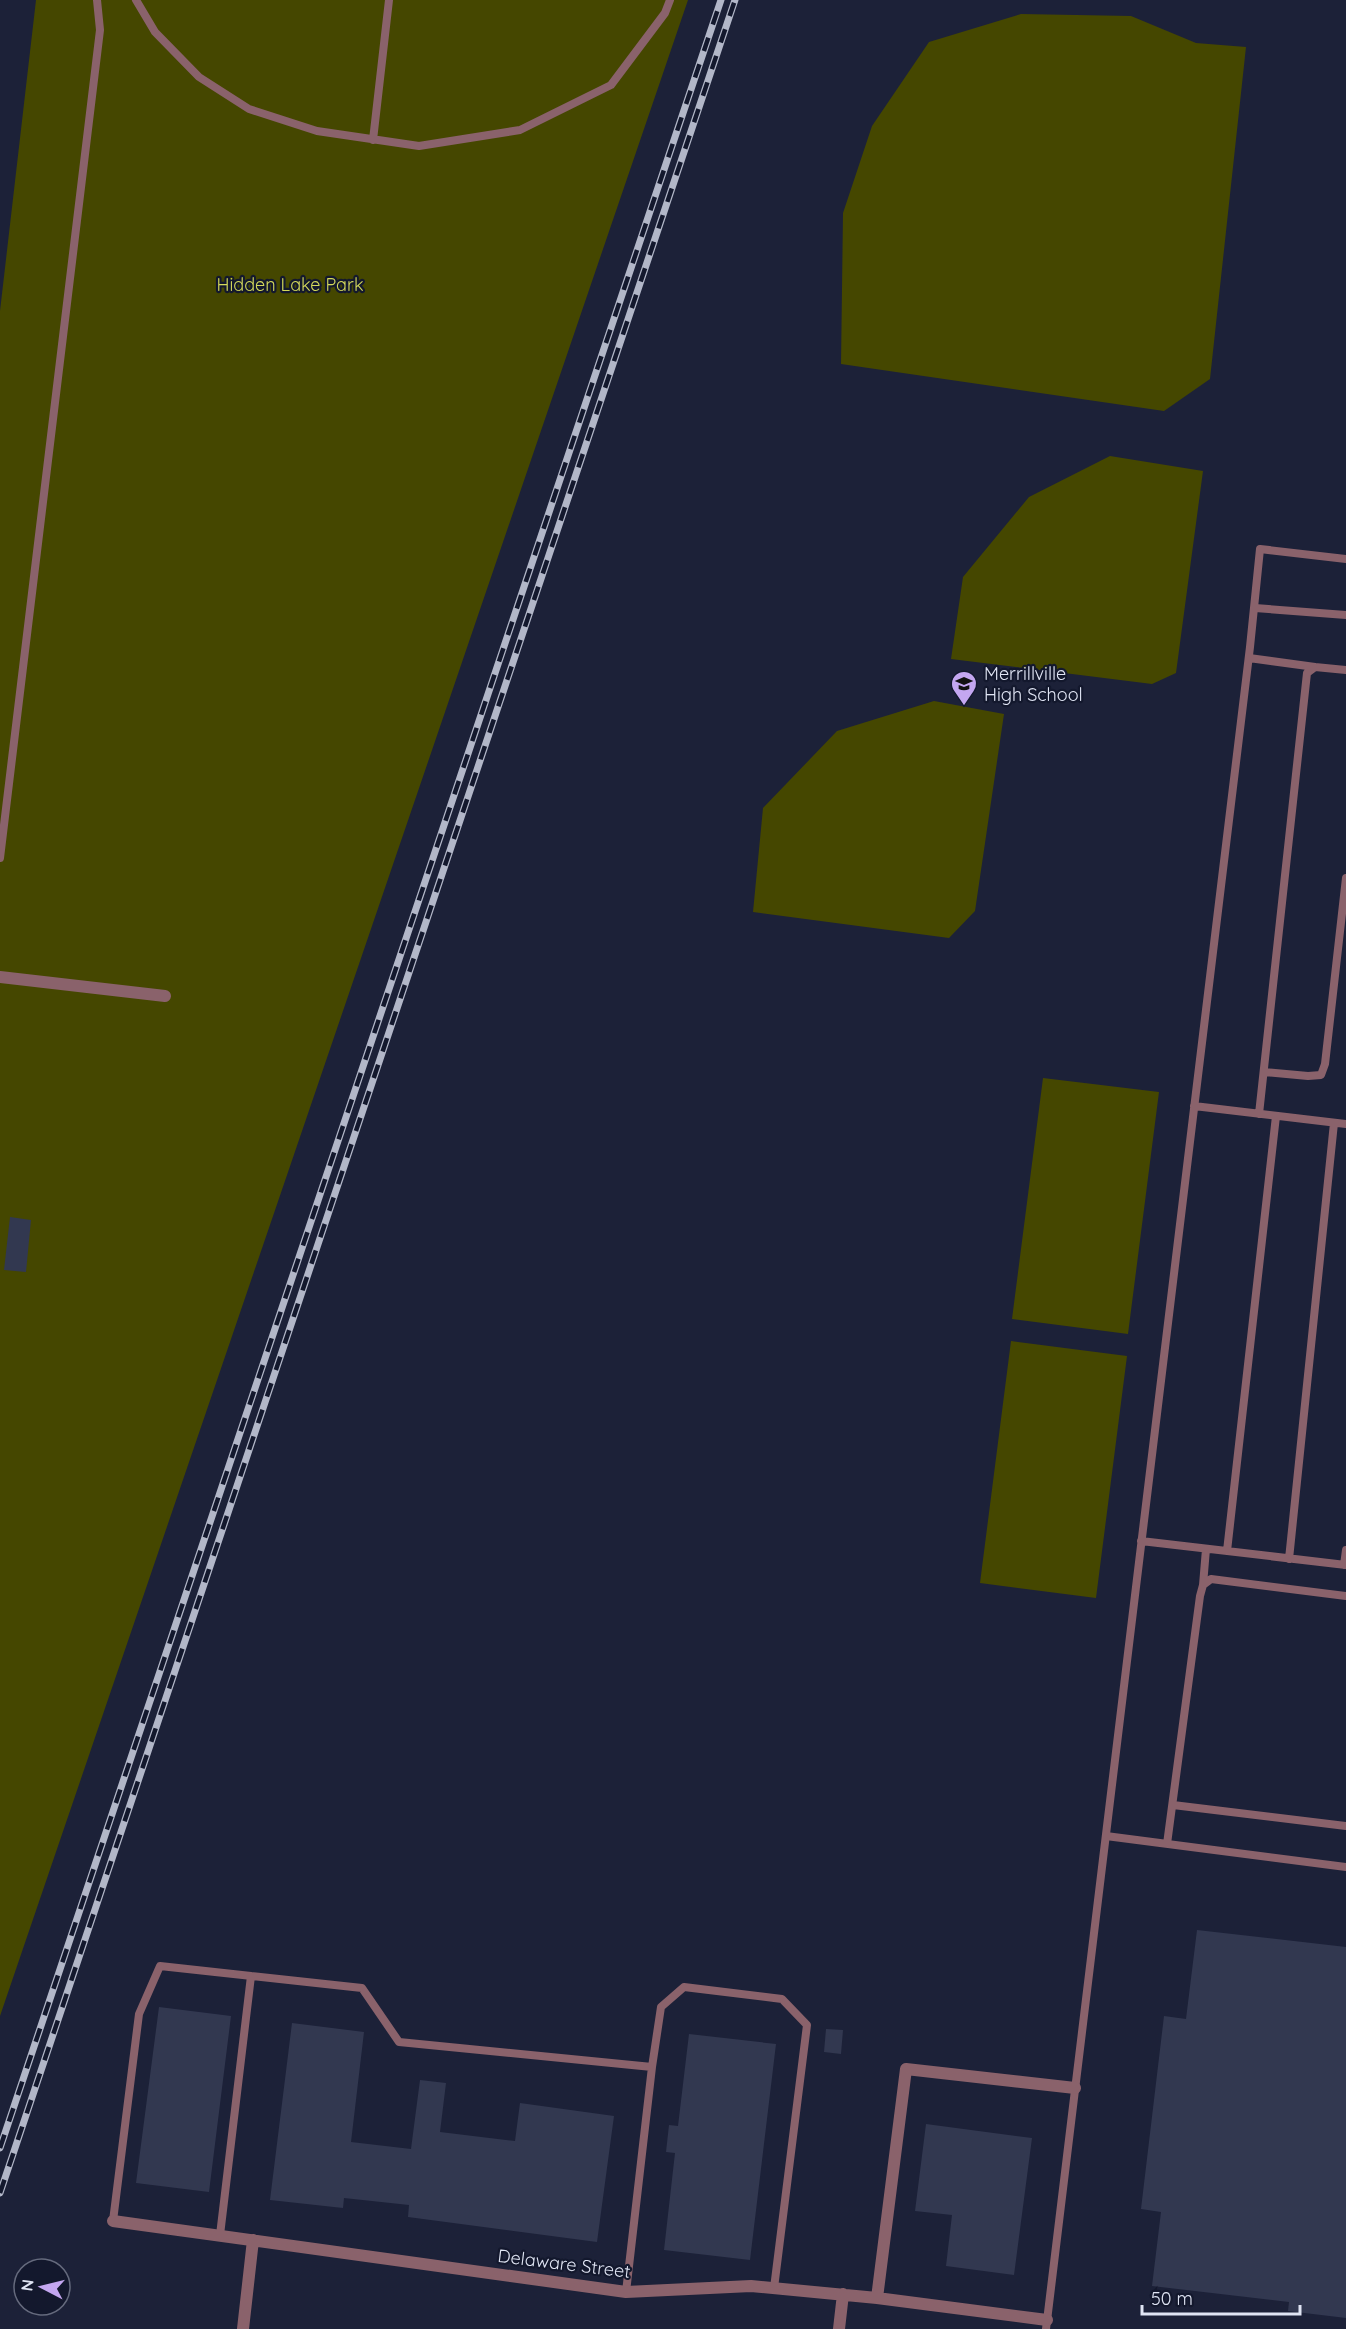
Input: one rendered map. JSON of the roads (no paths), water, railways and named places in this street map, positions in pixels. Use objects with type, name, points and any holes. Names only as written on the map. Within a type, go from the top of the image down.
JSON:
[{"type":"street","points":[[0,977],[165,996]]},
{"type":"street","points":[[877,2298],[906,2069],[1075,2088]]},
{"type":"street","name":"Delaware Street","points":[[114,2221],[626,2292],[751,2286],[877,2298],[1046,2325]]},
{"type":"street","points":[[243,2329],[253,2240]]},
{"type":"street","points":[[839,2329],[843,2294]]},
{"type":"lane","points":[[0,858],[100,30],[98,0]]},
{"type":"lane","points":[[136,0],[155,32],[199,77],[249,109],[317,131],[419,146],[520,130],[611,85],[665,14],[670,0]]},
{"type":"lane","points":[[373,140],[389,0]]},
{"type":"lane","points":[[1046,2325],[1249,658],[1260,549],[1346,559]]},
{"type":"lane","points":[[1255,608],[1346,615]]},
{"type":"lane","points":[[1249,658],[1346,670]]},
{"type":"lane","points":[[1259,1114],[1307,673],[1315,667]]},
{"type":"lane","points":[[1264,1072],[1321,1075],[1325,1064],[1346,878]]},
{"type":"lane","points":[[1194,1106],[1346,1124]]},
{"type":"lane","points":[[1227,1551],[1276,1116]]},
{"type":"lane","points":[[1289,1559],[1334,1123]]},
{"type":"lane","points":[[1141,1541],[1345,1565],[1346,1550]]},
{"type":"lane","points":[[1167,1844],[1206,1549]]},
{"type":"lane","points":[[1203,1585],[1211,1579],[1346,1596]]},
{"type":"lane","points":[[1173,1805],[1346,1826]]},
{"type":"lane","points":[[1106,1836],[1346,1867]]},
{"type":"lane","points":[[114,2221],[139,2014],[160,1966],[362,1988],[399,2042],[652,2067]]},
{"type":"lane","points":[[220,2235],[250,1976]]},
{"type":"lane","points":[[626,2292],[661,2007],[684,1987],[782,1999],[807,2025],[774,2288]]},
{"type":"railway","points":[[0,2148],[721,0]]},
{"type":"railway","points":[[0,2193],[735,0]]},
{"type":"place","name":"Merrillville High School","points":[[964,707]]},
{"type":"park label","name":"Hidden Lake Park","points":[[290,285]]}]
